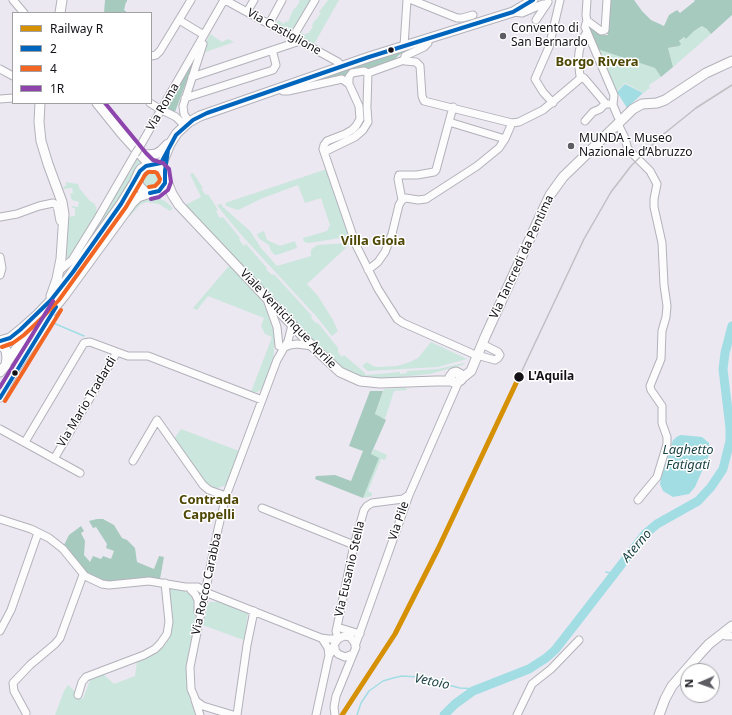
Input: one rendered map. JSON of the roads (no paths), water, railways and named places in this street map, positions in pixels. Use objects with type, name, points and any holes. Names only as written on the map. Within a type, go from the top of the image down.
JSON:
[{"type":"main road","points":[[60,12],[62,0]]},
{"type":"main road","points":[[138,152],[147,155],[157,154],[187,124],[207,113],[342,66],[513,12],[533,0]]},
{"type":"main road","name":"Via Tancredi da Pentima","points":[[455,378],[470,372],[473,356],[482,344],[542,212],[554,190],[572,168],[619,120],[636,106],[657,103],[669,98],[708,72],[732,61]]},
{"type":"main road","points":[[40,104],[39,122],[41,141],[62,202],[64,222],[63,250],[59,271],[52,295],[43,309]]},
{"type":"main road","points":[[98,104],[138,152],[153,165],[162,169],[165,176]]},
{"type":"main road","points":[[7,362],[6,352],[0,342],[17,333],[43,309],[73,272],[143,168],[162,161],[174,137]]},
{"type":"main road","points":[[0,372],[4,369],[21,342],[58,304],[132,203],[138,197],[157,192],[163,187],[167,151]]},
{"type":"main road","points":[[138,176],[140,187],[144,191],[152,193]]},
{"type":"main road","name":"Viale Venticinque Aprile","points":[[165,176],[172,194],[179,205],[312,346],[336,368],[355,379],[374,383],[421,382],[455,378]]},
{"type":"main road","name":"Viale Venticinque Aprile","points":[[152,193],[164,196],[179,205]]},
{"type":"main road","points":[[659,715],[672,686],[698,656],[732,626]]},
{"type":"street","points":[[14,0],[23,12]]},
{"type":"street","points":[[152,56],[160,52],[191,0]]},
{"type":"street","name":"Via Castiglione","points":[[224,0],[338,62],[342,66]]},
{"type":"street","name":"Via Roma","points":[[59,271],[72,260],[98,218],[138,152],[224,0]]},
{"type":"street","points":[[247,12],[254,0]]},
{"type":"street","points":[[269,24],[282,0]]},
{"type":"street","points":[[293,37],[315,0]]},
{"type":"street","points":[[404,46],[407,0]]},
{"type":"street","points":[[412,0],[457,18],[473,15]]},
{"type":"street","points":[[553,103],[542,91],[535,79],[547,50],[560,0]]},
{"type":"street","points":[[587,0],[587,22],[585,25],[614,94],[612,105]]},
{"type":"street","points":[[587,22],[590,22],[600,30],[605,30],[607,0]]},
{"type":"street","points":[[513,12],[522,13],[547,2]]},
{"type":"street","points":[[536,20],[547,2]]},
{"type":"street","points":[[174,116],[179,115],[183,108],[206,35],[179,20]]},
{"type":"street","points":[[587,32],[582,40],[579,52],[579,74],[612,105],[619,120],[629,150],[649,170],[657,182],[654,207],[662,243],[664,285],[667,306],[662,331],[661,358],[650,386],[651,390],[662,405],[662,425],[668,442],[657,478],[638,500]]},
{"type":"street","points":[[404,60],[405,56],[424,47],[428,43],[427,39]]},
{"type":"street","points":[[192,76],[274,51],[300,41]]},
{"type":"street","points":[[185,98],[273,70],[276,65],[274,51]]},
{"type":"street","points":[[363,107],[350,84],[350,74],[361,71],[368,72],[404,60],[416,62],[420,66],[422,96],[424,101],[453,107],[512,123],[519,122],[540,112],[553,103],[582,77]]},
{"type":"street","points":[[0,69],[12,75]]},
{"type":"street","points":[[368,72],[363,107],[360,119],[356,126],[345,134],[325,143],[323,147],[354,242],[378,289],[399,320],[473,356],[495,360],[499,357],[500,354],[498,352],[482,344]]},
{"type":"street","points":[[280,88],[282,91],[288,91],[340,80],[344,80],[350,84]]},
{"type":"street","points":[[0,99],[12,98]]},
{"type":"street","points":[[152,104],[187,124]]},
{"type":"street","points":[[585,121],[593,112],[612,105]]},
{"type":"street","points":[[402,200],[398,176],[401,174],[417,174],[436,171],[453,107]]},
{"type":"street","points":[[183,108],[187,124]]},
{"type":"street","points":[[449,122],[505,138]]},
{"type":"street","points":[[368,270],[378,262],[385,252],[392,234],[399,204],[402,200],[407,198],[418,200],[426,199],[487,158],[496,151],[505,138],[512,123]]},
{"type":"street","points":[[0,217],[12,216],[39,206],[54,203],[57,206],[60,221],[64,222]]},
{"type":"street","points":[[0,257],[2,268],[0,275]]},
{"type":"street","points":[[266,296],[276,323],[281,347],[295,344],[312,346]]},
{"type":"street","points":[[0,398],[58,304]]},
{"type":"street","name":"Via Rocco Carabba","points":[[202,715],[190,686],[190,670],[198,625],[226,496],[277,360],[284,333],[292,325]]},
{"type":"street","name":"Via Mario Tradardi","points":[[25,442],[84,343],[90,342],[117,352],[54,459]]},
{"type":"street","points":[[117,352],[130,356],[148,356],[262,400]]},
{"type":"street","name":"Via Pile","points":[[356,646],[403,510],[450,399],[455,378]]},
{"type":"street","points":[[133,462],[157,420],[203,485],[209,490],[226,496]]},
{"type":"street","points":[[0,428],[80,473]]},
{"type":"street","name":"Via Eusanio Stella","points":[[338,639],[337,628],[354,545],[361,518],[366,507],[374,502],[395,500],[409,495]]},
{"type":"street","points":[[395,500],[402,502],[403,510]]},
{"type":"street","points":[[262,508],[354,545]]},
{"type":"street","points":[[0,520],[49,538],[59,546],[83,575],[105,585],[146,581],[189,588],[198,587],[205,592],[322,638],[335,648],[346,663],[346,672]]},
{"type":"street","points":[[0,631],[13,606],[38,533]]},
{"type":"street","points":[[189,588],[201,581],[210,570]]},
{"type":"street","points":[[26,713],[14,691],[14,683],[60,638],[83,575]]},
{"type":"street","points":[[78,695],[82,682],[86,677],[144,655],[155,649],[162,642],[168,631],[169,622],[165,583]]},
{"type":"street","points":[[189,588],[196,596],[198,602],[198,625]]},
{"type":"street","points":[[237,715],[247,645],[254,611]]},
{"type":"street","points":[[322,638],[331,637],[337,628],[360,634]]},
{"type":"street","points":[[722,634],[732,636]]},
{"type":"street","points":[[329,656],[335,648],[335,643],[338,639],[343,636],[348,636],[353,640],[356,646],[335,699],[335,715]]},
{"type":"street","points":[[322,638],[338,639]]},
{"type":"street","points":[[316,715],[329,656],[328,648],[322,638]]},
{"type":"street","points":[[517,715],[532,684],[551,669],[579,640]]},
{"type":"street","points":[[327,667],[334,657],[348,657],[353,654]]},
{"type":"street","points":[[193,696],[199,703],[205,706],[233,715]]},
{"type":"street","points":[[205,706],[201,709],[202,715],[212,709]]},
{"type":"water","points":[[625,84],[643,93],[627,108],[617,92]]},
{"type":"water","name":"Laghetto Fatigati","points":[[681,435],[702,437],[709,443],[710,453],[695,487],[689,494],[673,497],[663,491],[660,484],[673,440]]},
{"type":"waterway","points":[[51,322],[84,336]]},
{"type":"waterway","name":"Aterno","points":[[444,715],[455,704],[473,691],[529,669],[546,658],[555,650],[645,534],[657,524],[698,501],[711,487],[723,469],[730,441],[730,428],[723,369],[725,353],[732,326]]},
{"type":"waterway","name":"Aterno","points":[[606,572],[615,573]]},
{"type":"waterway","name":"Vetoio","points":[[357,715],[361,703],[369,691],[383,681],[402,676],[418,677],[460,688],[477,689]]},
{"type":"railway","points":[[519,377],[584,239],[611,192],[631,166],[660,137],[696,108],[732,85]]},
{"type":"rail line","name":"R","points":[[342,715],[395,634],[438,549],[519,377]]},
{"type":"place","name":"Convento di San Bernardo","points":[[503,36]]},
{"type":"place","name":"MUNDA - Museo Nazionale d’Abruzzo","points":[[571,146]]},
{"type":"place","name":"L'Aquila","points":[[519,377]]},
{"type":"district","name":"Borgo Rivera","points":[[597,62]]},
{"type":"district","name":"Villa Gioia","points":[[373,241]]},
{"type":"district","name":"Contrada Cappelli","points":[[209,508]]}]
